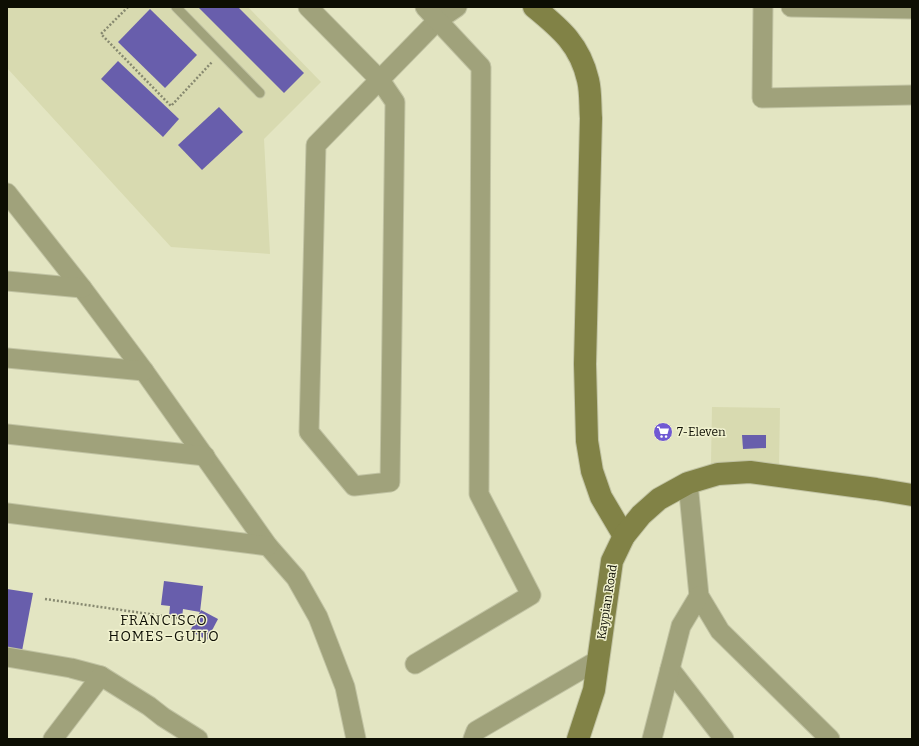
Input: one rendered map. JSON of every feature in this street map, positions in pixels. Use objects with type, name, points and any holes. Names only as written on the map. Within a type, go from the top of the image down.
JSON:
[{"type":"street","points":[[308,7],[380,80],[395,102],[390,482],[354,486],[309,432],[316,145],[380,80],[432,14],[456,7]]},
{"type":"street","points":[[534,7],[562,30],[578,51],[589,81],[591,118],[586,364],[587,441],[592,471],[601,497],[624,536]]},
{"type":"street","points":[[763,7],[762,98],[912,95]]},
{"type":"street","points":[[791,7],[911,9]]},
{"type":"street","points":[[415,664],[531,595],[478,494],[481,67],[432,14]]},
{"type":"street","points":[[7,193],[82,288],[144,371],[268,546],[296,578],[318,617],[345,687],[356,739]]},
{"type":"street","points":[[7,281],[82,288]]},
{"type":"street","points":[[7,358],[144,371]]},
{"type":"street","points":[[7,434],[205,456]]},
{"type":"street","name":"Kaypian Road","points":[[578,739],[594,690],[612,561],[624,536],[641,515],[659,499],[688,483],[718,474],[750,472],[912,495]]},
{"type":"street","points":[[688,483],[699,596],[720,631],[830,739]]},
{"type":"street","points":[[7,513],[268,546]]},
{"type":"street","points":[[652,739],[681,626],[699,596]]},
{"type":"street","points":[[7,657],[71,668],[101,676],[198,739]]},
{"type":"street","points":[[473,739],[476,731],[598,660]]},
{"type":"street","points":[[670,669],[724,739]]},
{"type":"street","points":[[53,739],[101,676]]},
{"type":"lane","points":[[176,7],[260,93]]},
{"type":"path","points":[[128,7],[101,34],[171,106],[220,53]]},
{"type":"path","points":[[45,599],[177,618]]},
{"type":"shaded area","points":[[7,7],[248,7],[321,82],[264,139],[270,254],[171,247],[7,68]]},
{"type":"shaded area","points":[[712,407],[780,408],[779,465],[711,464]]},
{"type":"building","points":[[198,7],[238,7],[304,73],[284,93]]},
{"type":"building","points":[[150,9],[197,55],[165,88],[118,42]]},
{"type":"building","points":[[118,61],[179,119],[163,137],[101,79]]},
{"type":"building","points":[[219,107],[243,132],[202,170],[178,145]]},
{"type":"building","points":[[742,435],[766,435],[766,448],[743,449]]},
{"type":"building","points":[[164,581],[203,586],[200,612],[183,609],[182,618],[169,616],[170,606],[161,605]]},
{"type":"building","points":[[7,589],[33,593],[22,651],[7,648]]},
{"type":"building","points":[[201,610],[218,619],[207,640],[190,631]]},
{"type":"place","name":"7-Eleven","points":[[663,432]]},
{"type":"district","name":"FRANCISCO HOMES–GUIJO","points":[[164,628]]}]
